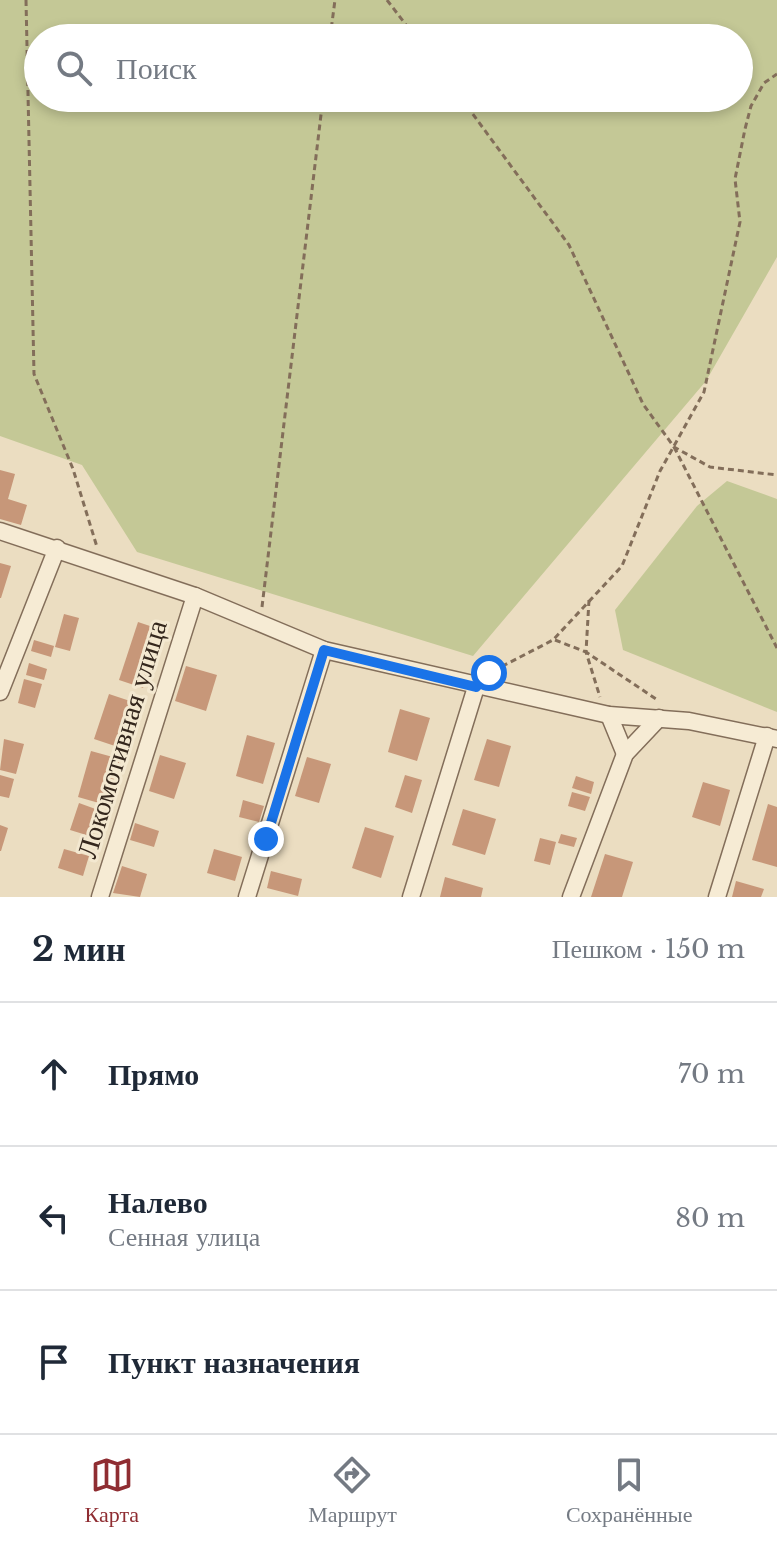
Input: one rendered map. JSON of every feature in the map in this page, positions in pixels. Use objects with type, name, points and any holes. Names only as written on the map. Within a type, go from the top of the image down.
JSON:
[{"type":"street","points":[[0,531],[101,562],[195,596],[324,650],[609,715],[661,711],[772,738],[717,897]]},
{"type":"street","points":[[0,692],[57,548]]},
{"type":"street","name":"Локомотивная улица","points":[[100,897],[195,596]]},
{"type":"street","points":[[247,897],[324,650]]},
{"type":"street","points":[[411,897],[476,687]]},
{"type":"street","points":[[571,897],[625,754],[661,711]]},
{"type":"street","points":[[609,715],[625,754]]},
{"type":"path","points":[[26,0],[27,24]]},
{"type":"path","points":[[332,24],[335,0]]},
{"type":"path","points":[[387,0],[405,24]]},
{"type":"path","points":[[753,102],[764,83],[777,74]]},
{"type":"path","points":[[28,112],[34,374],[73,469],[101,562]]},
{"type":"path","points":[[260,624],[321,112]]},
{"type":"path","points":[[471,112],[569,245],[643,404],[674,447],[777,648]]},
{"type":"path","points":[[476,687],[489,673],[553,640],[622,566],[660,471],[704,392],[740,222],[735,179],[749,112]]},
{"type":"path","points":[[674,447],[710,467],[777,475]]},
{"type":"path","points":[[589,600],[586,652],[594,682],[609,715]]},
{"type":"path","points":[[553,640],[586,652],[661,711]]},
{"type":"green space","points":[[0,0],[777,0],[777,257],[706,381],[473,656],[137,552],[82,465],[0,436]]},
{"type":"green space","points":[[727,481],[777,499],[777,712],[623,650],[615,610],[697,506]]},
{"type":"building","points":[[0,470],[15,474],[8,499],[27,505],[21,525],[0,519]]},
{"type":"building","points":[[0,563],[11,566],[1,598],[0,598]]},
{"type":"building","points":[[64,614],[79,618],[70,651],[55,647]]},
{"type":"building","points":[[138,622],[162,630],[143,688],[119,680]]},
{"type":"building","points":[[34,640],[54,646],[51,657],[31,651]]},
{"type":"building","points":[[29,663],[47,669],[44,680],[26,675]]},
{"type":"building","points":[[186,666],[217,675],[206,711],[175,701]]},
{"type":"building","points":[[24,679],[42,684],[35,708],[18,703]]},
{"type":"building","points":[[109,694],[136,703],[121,748],[94,739]]},
{"type":"building","points":[[400,709],[430,718],[417,761],[388,752]]},
{"type":"building","points":[[247,735],[275,743],[263,784],[236,776]]},
{"type":"building","points":[[4,739],[24,744],[16,774],[0,770]]},
{"type":"building","points":[[487,739],[511,746],[499,787],[474,780]]},
{"type":"building","points":[[91,751],[120,759],[106,805],[78,797]]},
{"type":"building","points":[[160,755],[186,763],[174,799],[149,791]]},
{"type":"building","points":[[307,757],[331,764],[319,803],[295,796]]},
{"type":"building","points":[[0,775],[14,779],[9,798],[0,796]]},
{"type":"building","points":[[405,775],[422,780],[412,813],[395,807]]},
{"type":"building","points":[[576,776],[594,782],[591,794],[572,788]]},
{"type":"building","points":[[703,782],[730,790],[720,826],[692,817]]},
{"type":"building","points":[[572,792],[590,797],[585,811],[568,806]]},
{"type":"building","points":[[243,800],[264,806],[259,822],[239,817]]},
{"type":"building","points":[[79,803],[101,811],[93,837],[70,830]]},
{"type":"building","points":[[768,804],[777,807],[777,867],[752,860]]},
{"type":"building","points":[[463,809],[496,819],[485,855],[452,845]]},
{"type":"building","points":[[135,823],[159,831],[154,847],[130,840]]},
{"type":"building","points":[[0,825],[8,828],[1,851],[0,851]]},
{"type":"building","points":[[365,827],[394,836],[381,878],[352,868]]},
{"type":"building","points":[[561,834],[577,838],[574,847],[558,843]]},
{"type":"building","points":[[540,838],[556,842],[550,865],[534,861]]},
{"type":"building","points":[[64,849],[89,856],[83,876],[58,868]]},
{"type":"building","points":[[214,849],[242,857],[235,881],[207,873]]},
{"type":"building","points":[[605,854],[633,862],[622,897],[591,897]]},
{"type":"building","points":[[122,866],[147,874],[140,897],[113,893]]},
{"type":"building","points":[[271,871],[302,879],[298,896],[267,888]]},
{"type":"building","points":[[445,877],[483,888],[481,897],[440,897]]},
{"type":"building","points":[[736,881],[764,889],[761,897],[732,897]]},
{"type":"route","points":[[266,839],[324,650],[476,687],[489,673]]}]
